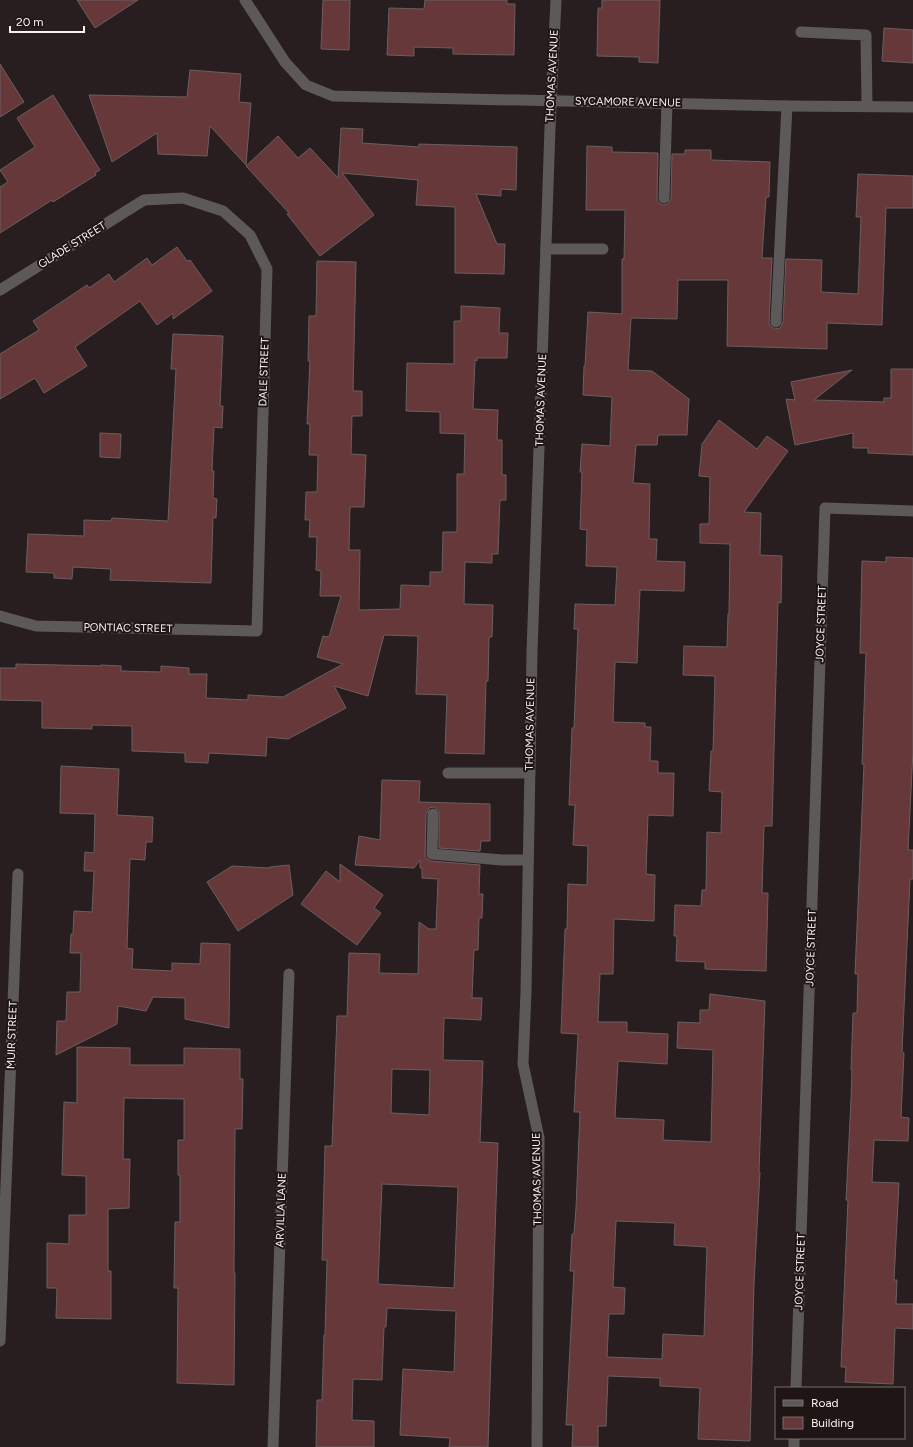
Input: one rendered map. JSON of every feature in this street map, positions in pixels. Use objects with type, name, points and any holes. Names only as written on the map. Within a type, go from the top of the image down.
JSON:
[{"type":"street","name":"SYCAMORE AVENUE","points":[[245,0],[285,62],[306,85],[333,96],[787,106],[913,107]]},
{"type":"street","name":"THOMAS AVENUE","points":[[537,1447],[539,1138],[523,1064],[532,644],[556,0]]},
{"type":"street","points":[[801,32],[866,35],[867,106]]},
{"type":"street","points":[[664,198],[667,103]]},
{"type":"street","points":[[776,322],[787,106]]},
{"type":"street","name":"DALE STREET","points":[[144,200],[183,198],[223,211],[250,235],[267,269],[257,630]]},
{"type":"street","name":"GLADE STREET","points":[[0,290],[144,200]]},
{"type":"street","points":[[546,249],[603,249]]},
{"type":"street","name":"JOYCE STREET","points":[[796,1387],[825,508],[913,511]]},
{"type":"street","name":"PONTIAC STREET","points":[[0,616],[36,626],[257,630]]},
{"type":"street","points":[[448,773],[530,773]]},
{"type":"street","points":[[433,814],[432,854],[502,860],[528,860]]},
{"type":"street","name":"MUIR STREET","points":[[0,1341],[18,874]]},
{"type":"street","name":"ARVILLA LANE","points":[[273,1447],[289,974]]},
{"type":"building","points":[[77,0],[138,0],[95,28]]},
{"type":"building","points":[[323,0],[350,0],[349,50],[321,49]]},
{"type":"building","points":[[425,0],[507,0],[507,4],[515,4],[514,55],[453,54],[453,48],[414,47],[414,56],[387,55],[389,8],[424,9]]},
{"type":"building","points":[[602,0],[660,0],[658,63],[639,62],[639,57],[597,56],[598,8],[602,8]]},
{"type":"building","points":[[884,28],[913,30],[913,63],[882,61]]},
{"type":"building","points":[[0,64],[24,102],[0,117]]},
{"type":"building","points":[[190,70],[241,74],[239,102],[251,103],[246,165],[210,126],[207,156],[158,154],[157,133],[112,162],[89,95],[187,97]]},
{"type":"building","points":[[53,95],[100,170],[95,173],[96,175],[53,202],[52,200],[0,233],[0,187],[8,182],[0,170],[35,147],[17,118]]},
{"type":"building","points":[[341,128],[363,129],[362,143],[419,147],[419,144],[517,147],[516,190],[501,189],[501,196],[476,194],[497,244],[505,244],[504,274],[455,273],[455,207],[416,205],[418,180],[342,173],[374,215],[320,256],[287,214],[289,213],[246,166],[278,136],[298,158],[310,148],[338,178]]},
{"type":"building","points":[[587,146],[612,147],[612,152],[658,153],[657,198],[658,202],[663,205],[668,204],[671,198],[672,154],[685,154],[685,150],[711,150],[711,160],[770,162],[769,197],[766,197],[762,258],[772,258],[769,322],[770,326],[775,329],[780,328],[783,322],[786,259],[822,260],[821,292],[858,294],[861,217],[856,217],[858,174],[913,176],[913,208],[886,208],[882,325],[827,323],[827,349],[727,346],[728,280],[678,280],[677,319],[631,318],[628,370],[652,371],[689,399],[687,435],[658,435],[657,445],[636,445],[633,483],[650,484],[649,539],[657,539],[656,561],[685,562],[684,591],[640,590],[637,663],[615,662],[613,722],[645,723],[645,727],[651,727],[650,761],[658,761],[658,773],[674,773],[673,816],[648,815],[646,874],[655,875],[654,921],[614,919],[613,974],[600,974],[598,1022],[627,1022],[627,1032],[668,1034],[667,1064],[618,1061],[615,1118],[664,1120],[663,1140],[711,1142],[713,1050],[677,1048],[678,1022],[700,1023],[700,1010],[709,1010],[710,994],[765,1001],[760,1172],[754,1284],[750,1441],[698,1439],[700,1388],[660,1386],[660,1378],[608,1376],[606,1426],[598,1426],[598,1447],[572,1447],[573,1425],[566,1425],[574,1271],[570,1271],[572,1234],[574,1234],[576,1208],[580,1112],[574,1112],[578,1034],[561,1033],[568,884],[587,885],[588,846],[573,845],[575,805],[569,805],[578,629],[574,629],[575,604],[615,605],[617,567],[586,566],[587,530],[580,529],[582,472],[580,472],[582,444],[610,446],[612,397],[583,395],[584,366],[588,312],[622,314],[622,259],[624,259],[625,210],[586,210]],"holes":[[[616,1221],[675,1223],[674,1245],[707,1247],[704,1336],[663,1334],[662,1359],[607,1357],[609,1314],[624,1314],[625,1288],[613,1287]]]},
{"type":"building","points":[[177,247],[187,261],[190,260],[212,291],[173,319],[173,313],[157,325],[140,301],[75,347],[87,366],[44,393],[35,378],[0,399],[0,354],[39,330],[33,321],[87,285],[89,288],[109,274],[114,282],[147,258],[152,265]]},
{"type":"building","points":[[317,261],[356,262],[353,391],[362,391],[362,416],[352,416],[351,454],[366,455],[364,507],[350,507],[349,550],[360,550],[359,610],[400,609],[401,585],[430,586],[430,572],[442,572],[443,532],[457,532],[457,474],[464,474],[465,434],[440,433],[440,412],[406,411],[407,363],[454,364],[454,321],[461,321],[461,306],[500,308],[499,333],[508,333],[507,358],[477,358],[477,361],[475,360],[473,409],[498,410],[497,440],[502,440],[502,475],[506,475],[506,500],[500,500],[498,554],[492,554],[492,563],[465,562],[464,604],[493,605],[492,637],[489,637],[488,681],[486,681],[484,754],[445,753],[447,695],[416,694],[418,636],[384,635],[368,696],[334,686],[346,708],[288,739],[267,737],[266,756],[209,753],[208,763],[185,762],[185,753],[132,751],[132,726],[92,725],[92,729],[42,728],[42,701],[0,700],[0,668],[16,668],[16,664],[101,665],[121,666],[121,671],[161,672],[161,666],[189,668],[189,674],[207,674],[206,698],[248,700],[248,695],[283,697],[343,664],[317,657],[323,636],[329,637],[341,596],[320,596],[321,571],[316,570],[317,537],[309,537],[310,520],[305,520],[306,492],[317,492],[318,455],[309,455],[310,424],[307,424],[310,361],[308,361],[309,316],[316,316]]},
{"type":"building","points":[[173,334],[223,336],[220,406],[223,406],[222,428],[214,427],[212,471],[214,471],[213,498],[217,499],[216,518],[213,517],[211,583],[110,580],[111,569],[73,567],[72,579],[54,578],[54,573],[26,572],[28,534],[84,536],[84,520],[111,521],[112,518],[168,521],[176,369],[171,369]]},
{"type":"building","points":[[891,369],[913,369],[913,455],[868,453],[868,448],[853,448],[853,433],[795,445],[786,399],[795,400],[791,382],[852,370],[814,400],[884,402],[884,398],[891,398]]},
{"type":"building","points":[[719,420],[757,449],[767,436],[788,451],[744,512],[761,513],[760,555],[782,556],[781,603],[778,602],[772,826],[764,826],[762,893],[768,893],[766,971],[705,969],[705,962],[676,961],[677,936],[674,936],[675,905],[701,906],[702,890],[706,890],[707,832],[721,833],[722,792],[709,791],[711,751],[713,751],[715,676],[683,675],[684,646],[727,647],[730,544],[700,543],[700,524],[709,524],[710,477],[699,476],[702,444]]},
{"type":"building","points":[[100,433],[121,434],[120,458],[100,457]]},
{"type":"building","points":[[886,557],[913,558],[913,751],[908,850],[913,850],[913,879],[910,879],[902,1052],[904,1053],[901,1117],[909,1118],[908,1141],[874,1140],[872,1182],[899,1183],[894,1280],[897,1280],[896,1304],[913,1304],[913,1329],[895,1328],[893,1384],[845,1382],[846,1367],[841,1367],[848,1200],[846,1200],[851,1100],[853,1013],[857,1013],[858,974],[855,974],[864,764],[862,764],[866,653],[860,653],[862,561],[886,562]]},
{"type":"building","points":[[61,766],[119,769],[117,815],[153,817],[152,842],[146,842],[145,860],[130,859],[127,948],[133,949],[132,969],[172,971],[172,963],[200,964],[201,943],[230,944],[229,1028],[185,1019],[185,998],[153,997],[146,1011],[118,1006],[117,1024],[56,1055],[57,1021],[66,1021],[67,992],[80,992],[81,953],[70,953],[71,934],[73,934],[74,911],[92,912],[94,871],[84,871],[85,852],[94,853],[95,814],[60,813]]},
{"type":"building","points":[[382,780],[420,781],[419,802],[490,804],[490,841],[481,841],[480,851],[439,848],[439,811],[434,807],[429,808],[426,814],[425,854],[426,858],[431,861],[480,865],[479,894],[483,894],[482,918],[479,918],[478,950],[474,950],[472,998],[482,998],[481,1020],[444,1018],[443,1060],[483,1061],[480,1142],[498,1143],[488,1447],[449,1447],[450,1438],[400,1435],[403,1369],[454,1372],[456,1311],[387,1308],[386,1327],[384,1327],[382,1380],[353,1379],[352,1420],[374,1421],[374,1447],[316,1447],[317,1400],[322,1400],[325,1335],[327,1260],[322,1260],[325,1146],[332,1146],[337,1016],[347,1016],[349,953],[380,954],[379,973],[418,974],[419,922],[429,929],[436,929],[438,879],[422,878],[420,860],[414,868],[355,865],[359,836],[380,840]],"holes":[[[392,1069],[430,1070],[429,1115],[391,1113]],[[382,1184],[458,1187],[454,1288],[378,1284]]]},
{"type":"building","points":[[340,864],[383,895],[374,908],[381,913],[357,945],[301,904],[326,871],[340,882]]},
{"type":"building","points":[[289,865],[293,895],[238,931],[207,882],[232,866],[270,868]]},
{"type":"building","points":[[77,1047],[130,1048],[130,1065],[184,1065],[184,1048],[240,1049],[240,1079],[243,1079],[242,1129],[235,1129],[234,1385],[177,1383],[178,1288],[174,1288],[175,1222],[180,1222],[178,1140],[184,1140],[184,1099],[124,1098],[123,1159],[130,1159],[129,1208],[108,1209],[108,1271],[111,1271],[111,1319],[56,1318],[57,1288],[47,1288],[47,1243],[69,1244],[69,1215],[86,1215],[86,1176],[62,1175],[64,1102],[77,1103]]}]
